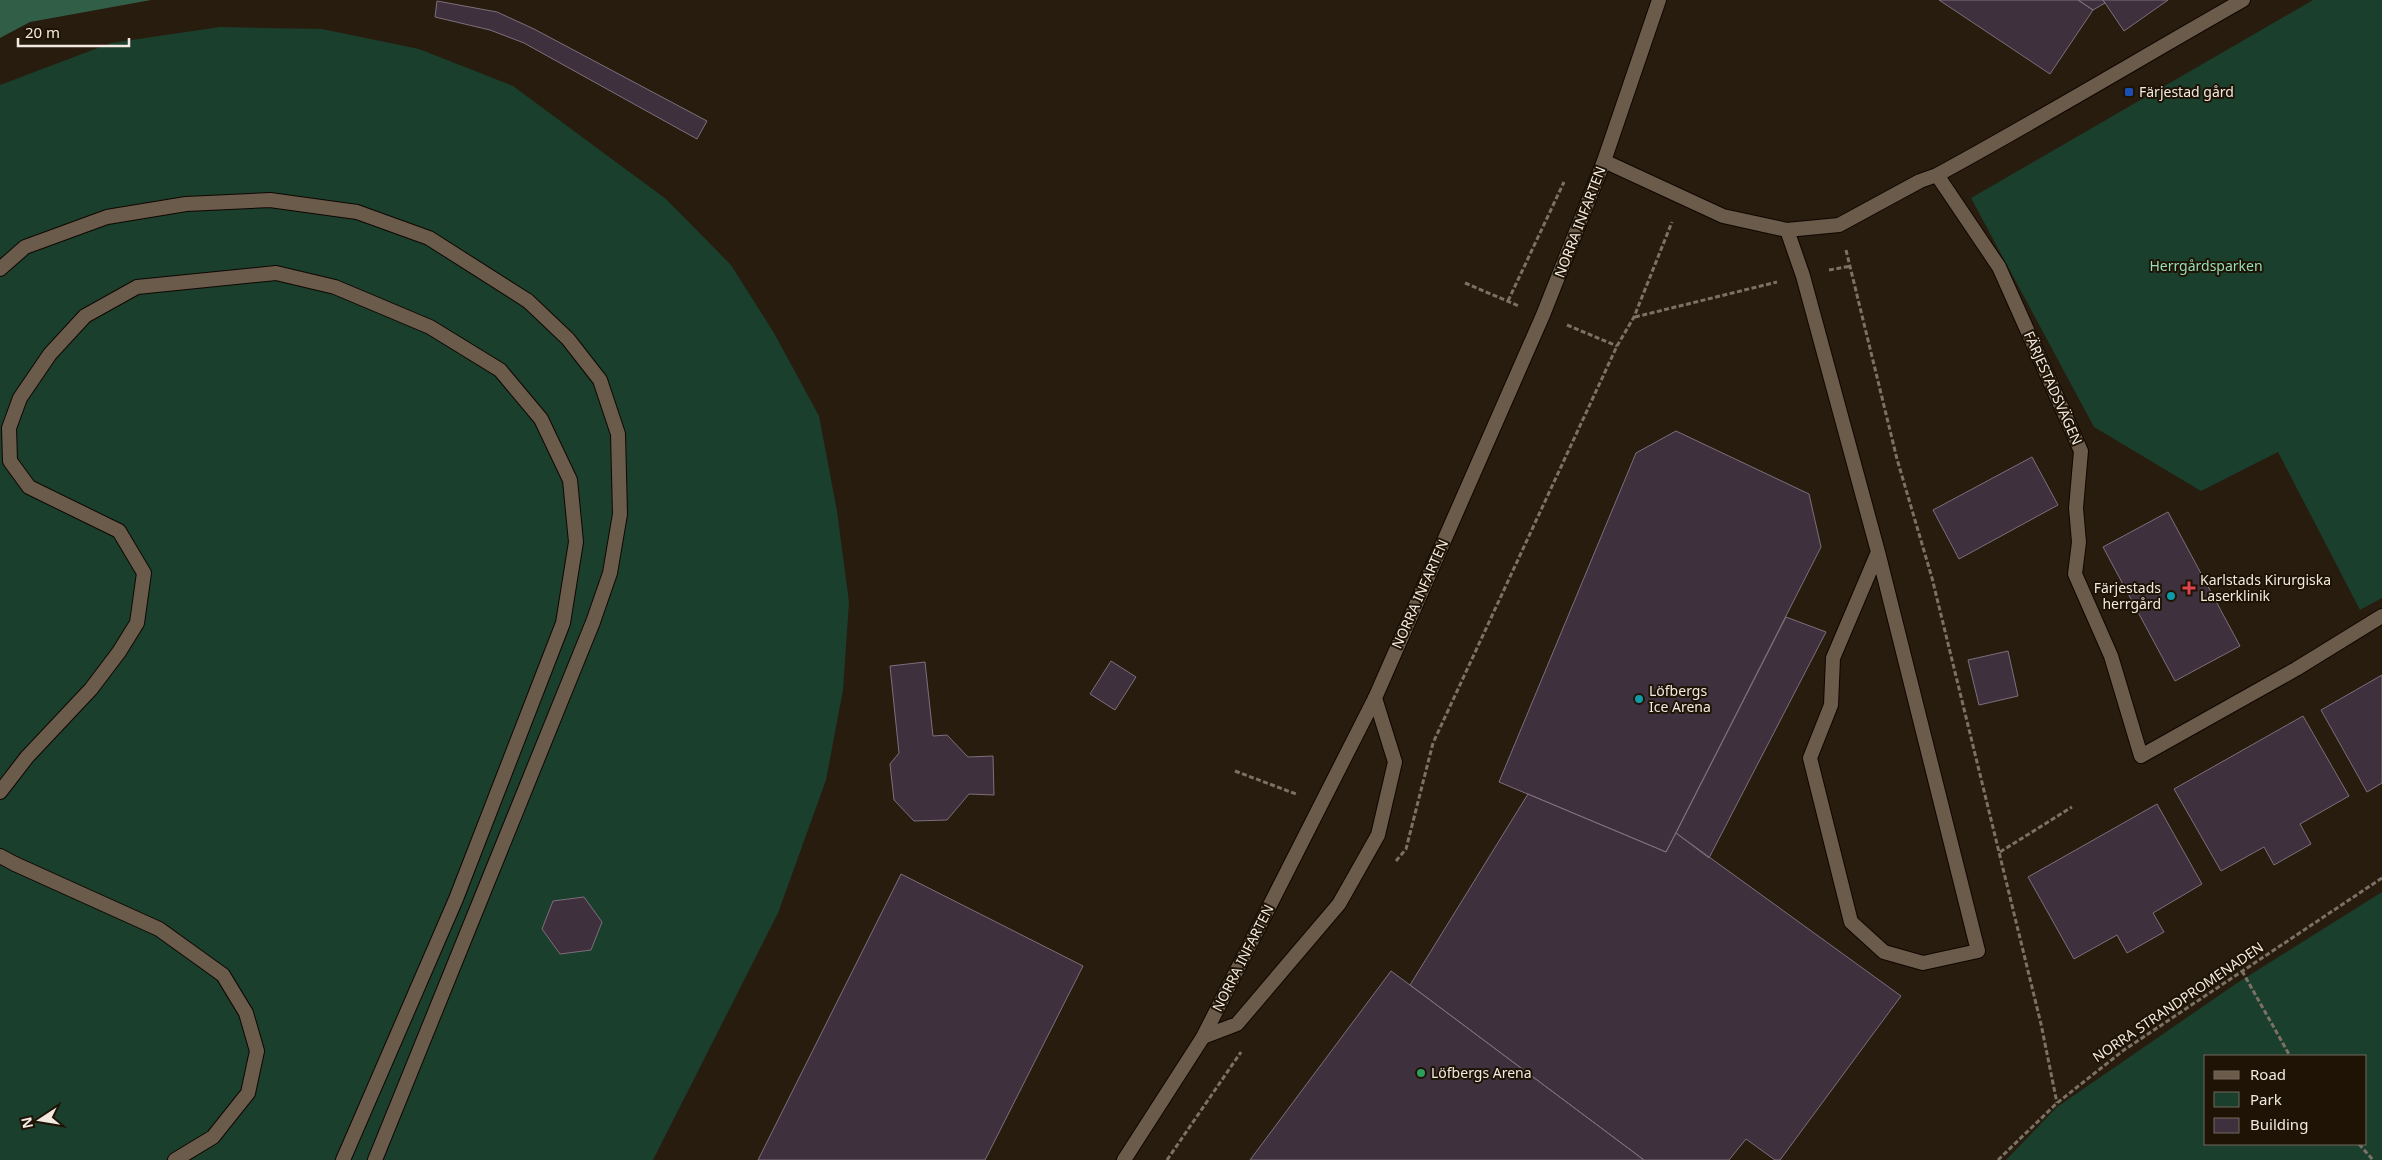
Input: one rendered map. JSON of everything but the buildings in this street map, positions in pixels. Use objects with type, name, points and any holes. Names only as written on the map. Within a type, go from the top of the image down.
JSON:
[{"type":"street","name":"NORRA INFARTEN","points":[[1124,1160],[1204,1037],[1374,698],[1544,315],[1604,161],[1659,0]]},
{"type":"street","points":[[1604,161],[1723,216],[1787,230],[1839,225],[1920,180],[1937,175],[2045,116],[2113,74],[2243,0]]},
{"type":"street","name":"FÄRJESTADSVÄGEN","points":[[1937,175],[1999,267],[2081,451],[2076,508],[2079,542],[2075,574],[2111,656],[2141,756],[2296,669],[2382,616]]},
{"type":"street","points":[[0,269],[25,247],[107,217],[186,204],[270,200],[357,212],[429,238],[528,301],[568,339],[600,380],[618,434],[620,514],[610,573],[593,622],[375,1160]]},
{"type":"street","points":[[1787,230],[1803,276],[1878,552],[1978,951],[1923,963],[1884,952],[1851,922],[1810,758],[1831,705],[1833,658],[1878,552]]},
{"type":"street","points":[[0,792],[27,758],[91,689],[119,652],[136,624],[144,573],[119,531],[29,487],[10,461],[9,428],[20,398],[50,354],[85,316],[137,286],[276,273],[335,287],[430,327],[500,370],[541,419],[570,480],[576,542],[563,623],[456,899],[343,1160]]},
{"type":"street","points":[[1204,1037],[1237,1024],[1339,904],[1378,835],[1395,762],[1374,698]]},
{"type":"street","points":[[0,856],[159,928],[223,975],[246,1013],[257,1051],[248,1093],[212,1137],[175,1160]]},
{"type":"path","points":[[1465,283],[1508,301],[1566,178]]},
{"type":"path","points":[[1394,864],[1406,849],[1433,742],[1617,346],[1634,317],[1682,198]]},
{"type":"path","points":[[1839,225],[1851,266],[1897,458],[1932,578],[2041,1024],[2057,1103]]},
{"type":"path","points":[[1634,317],[1851,266]]},
{"type":"path","points":[[1580,331],[1617,346]]},
{"type":"path","points":[[2000,852],[2072,807]]},
{"type":"path","name":"NORRA STRANDPROMENADEN","points":[[1998,1160],[2057,1103],[2124,1050],[2382,878]]},
{"type":"path","points":[[2242,971],[2289,1055]]},
{"type":"path","points":[[1168,1160],[1232,1062],[1245,1047]]},
{"type":"path","points":[[2360,1145],[2373,1160]]},
{"type":"green space","points":[[0,0],[151,0],[30,22],[0,38]]},
{"type":"green space","name":"Herrgårdsparken","points":[[2313,0],[2382,0],[2382,598],[2360,610],[2278,452],[2201,491],[2094,427],[1971,198]]},
{"type":"green space","points":[[220,27],[322,29],[419,49],[513,86],[666,199],[731,265],[774,333],[819,416],[837,511],[849,602],[843,690],[826,780],[778,913],[653,1160],[0,1160],[0,85],[111,43]]},
{"type":"green space","points":[[2382,892],[2382,1160],[2006,1160],[2057,1107],[2237,983]]},
{"type":"place","name":"Färjestad gård","points":[[2129,92]]},
{"type":"place","name":"Karlstads Kirurgiska Laserklinik","points":[[2189,588]]},
{"type":"place","name":"Färjestads herrgård","points":[[2171,596]]},
{"type":"place","name":"Löfbergs Ice Arena","points":[[1639,699]]},
{"type":"place","name":"Löfbergs Arena","points":[[1421,1073]]}]
